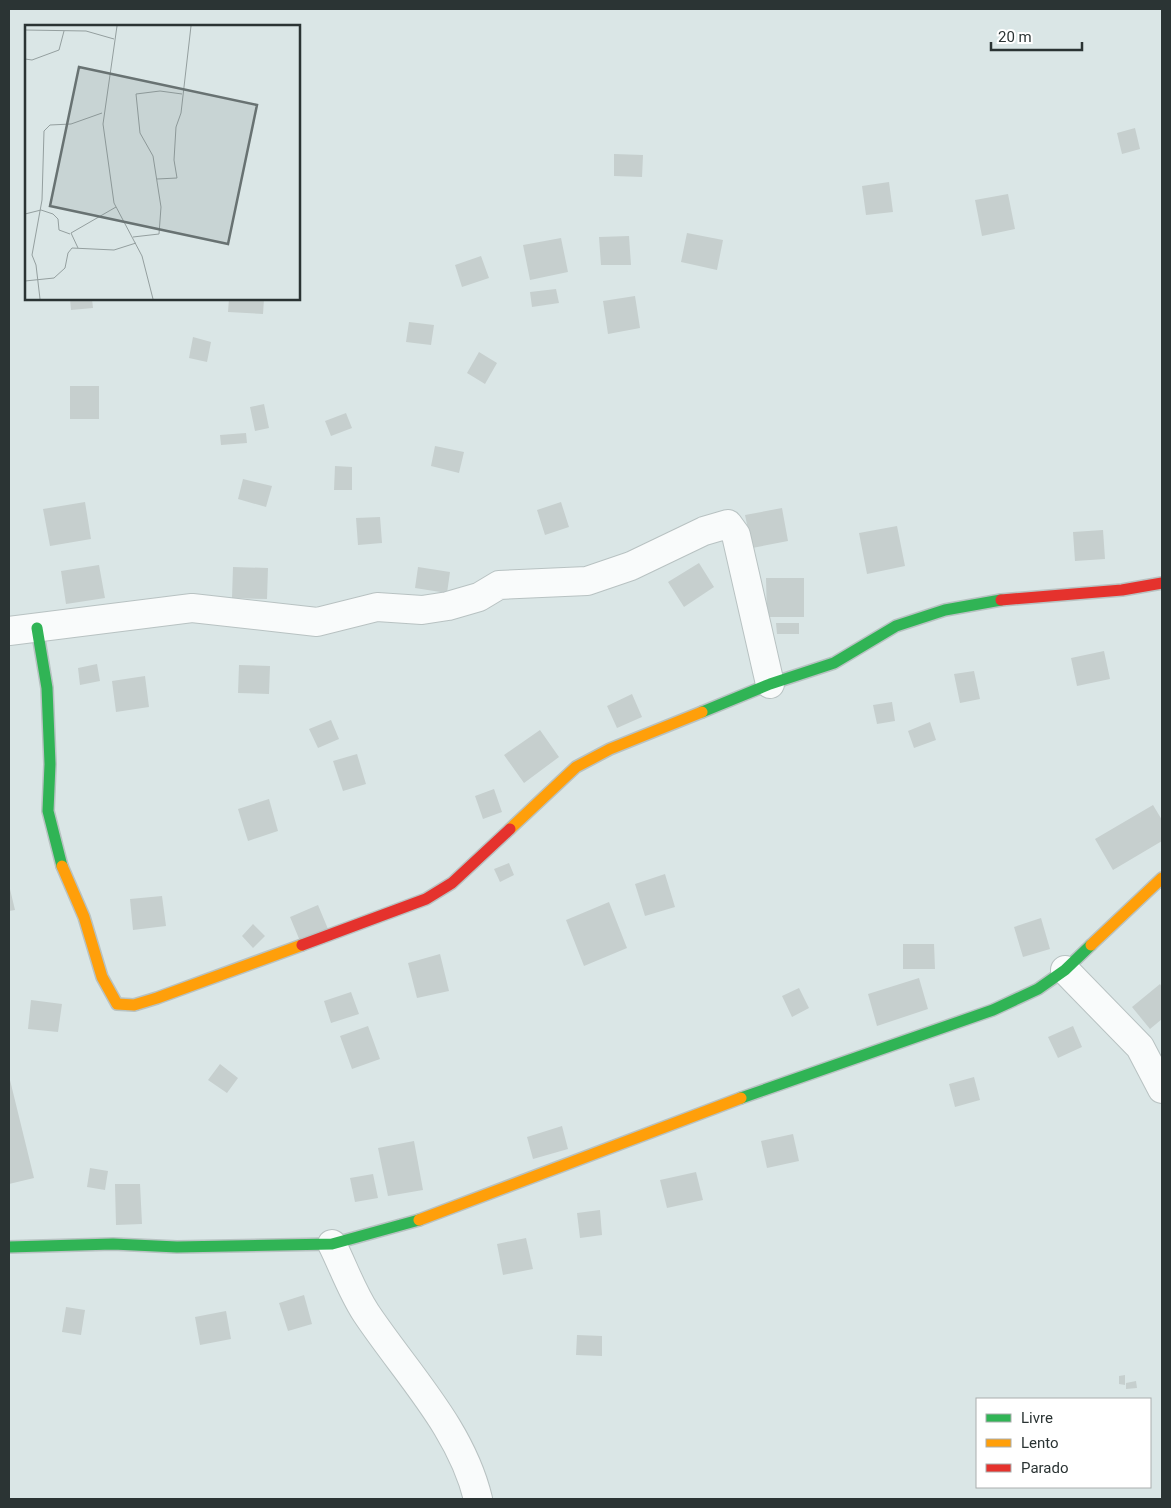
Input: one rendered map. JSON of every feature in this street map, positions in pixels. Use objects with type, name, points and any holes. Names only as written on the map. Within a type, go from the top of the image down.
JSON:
[{"type":"street","points":[[9,630],[192,608],[317,622],[377,608],[431,608],[479,597],[499,585],[587,580],[631,566],[704,531],[728,524],[736,535],[770,684]]},
{"type":"street","points":[[37,628],[46,688],[50,764],[48,811],[58,857],[84,917],[102,977],[117,1004],[134,1005],[426,899],[452,882],[576,767],[610,749],[770,684],[834,663],[896,626],[945,610],[983,602],[1122,590],[1162,583]]},
{"type":"street","points":[[9,1247],[113,1244],[177,1247],[332,1244],[418,1221],[715,1107],[985,1013],[1038,989],[1065,970],[1162,878]]},
{"type":"street","points":[[1065,970],[1140,1047],[1162,1089]]},
{"type":"street","points":[[332,1244],[365,1312],[411,1372],[450,1434],[473,1478],[478,1499]]},
{"type":"building","points":[[1135,128],[1140,149],[1122,154],[1117,133]]},
{"type":"building","points":[[614,154],[643,155],[642,177],[614,176]]},
{"type":"building","points":[[889,182],[893,212],[866,215],[862,186]]},
{"type":"building","points":[[1008,194],[1015,229],[982,236],[975,200]]},
{"type":"building","points":[[687,233],[723,240],[717,270],[681,262]]},
{"type":"building","points":[[629,236],[631,265],[601,265],[599,237]]},
{"type":"building","points":[[561,238],[568,272],[530,280],[523,245]]},
{"type":"building","points":[[481,256],[489,278],[462,287],[455,265]]},
{"type":"building","points":[[556,289],[559,303],[532,307],[530,292]]},
{"type":"building","points":[[635,296],[640,328],[608,334],[603,301]]},
{"type":"building","points":[[70,300],[92,300],[93,308],[71,310]]},
{"type":"building","points":[[229,300],[264,300],[263,314],[228,312]]},
{"type":"building","points":[[409,322],[434,325],[431,345],[406,342]]},
{"type":"building","points":[[193,337],[211,342],[207,362],[189,358]]},
{"type":"building","points":[[479,352],[497,363],[485,384],[467,373]]},
{"type":"building","points":[[70,386],[99,386],[99,419],[70,419]]},
{"type":"building","points":[[264,404],[269,428],[255,431],[250,407]]},
{"type":"building","points":[[346,413],[352,428],[331,436],[325,421]]},
{"type":"building","points":[[246,433],[247,443],[221,445],[220,435]]},
{"type":"building","points":[[435,446],[464,452],[459,473],[431,466]]},
{"type":"building","points":[[335,466],[352,467],[352,490],[334,490]]},
{"type":"building","points":[[243,479],[272,486],[266,507],[238,499]]},
{"type":"building","points":[[85,502],[91,539],[50,546],[43,509]]},
{"type":"building","points":[[561,502],[569,527],[545,535],[537,510]]},
{"type":"building","points":[[782,508],[788,541],[752,548],[745,515]]},
{"type":"building","points":[[380,517],[382,543],[358,545],[356,518]]},
{"type":"building","points":[[897,526],[905,566],[867,574],[859,533]]},
{"type":"building","points":[[1103,530],[1105,559],[1075,561],[1073,532]]},
{"type":"building","points":[[699,563],[714,587],[684,607],[668,582]]},
{"type":"building","points":[[99,565],[105,598],[66,604],[61,571]]},
{"type":"building","points":[[233,567],[268,568],[267,599],[232,598]]},
{"type":"building","points":[[418,567],[450,572],[447,593],[415,588]]},
{"type":"building","points":[[766,578],[804,578],[804,617],[767,617]]},
{"type":"building","points":[[776,623],[799,623],[799,634],[777,634]]},
{"type":"building","points":[[1104,651],[1110,679],[1077,686],[1071,658]]},
{"type":"building","points":[[97,664],[100,681],[80,685],[78,668]]},
{"type":"building","points":[[239,665],[270,666],[269,694],[238,693]]},
{"type":"building","points":[[974,671],[980,699],[960,703],[954,674]]},
{"type":"building","points":[[145,676],[149,707],[116,712],[112,681]]},
{"type":"building","points":[[632,694],[642,717],[617,728],[607,706]]},
{"type":"building","points":[[892,702],[895,721],[877,724],[873,705]]},
{"type":"building","points":[[331,720],[339,739],[318,748],[309,729]]},
{"type":"building","points":[[930,722],[936,740],[914,748],[908,731]]},
{"type":"building","points":[[540,730],[559,757],[524,783],[504,755]]},
{"type":"building","points":[[357,754],[366,784],[343,791],[333,761]]},
{"type":"building","points":[[494,789],[502,812],[483,819],[475,796]]},
{"type":"building","points":[[269,799],[278,831],[248,841],[238,809]]},
{"type":"building","points":[[1153,805],[1162,820],[1162,841],[1113,870],[1095,839]]},
{"type":"building","points":[[509,863],[514,875],[500,882],[494,869]]},
{"type":"building","points":[[665,874],[675,907],[645,916],[635,884]]},
{"type":"building","points":[[9,885],[15,910],[9,911]]},
{"type":"building","points":[[162,896],[166,926],[133,930],[130,899]]},
{"type":"building","points":[[609,902],[627,948],[584,966],[566,920]]},
{"type":"building","points":[[318,905],[328,929],[300,941],[290,917]]},
{"type":"building","points":[[1041,918],[1050,949],[1023,957],[1014,927]]},
{"type":"building","points":[[253,924],[265,936],[253,948],[242,936]]},
{"type":"building","points":[[903,944],[934,944],[935,969],[903,969]]},
{"type":"building","points":[[440,954],[449,991],[417,998],[408,963]]},
{"type":"building","points":[[919,978],[928,1009],[877,1026],[868,994]]},
{"type":"building","points":[[1160,984],[1162,987],[1162,1019],[1150,1029],[1132,1007]]},
{"type":"building","points":[[799,988],[809,1008],[792,1017],[782,996]]},
{"type":"building","points":[[351,992],[359,1014],[331,1023],[324,1001]]},
{"type":"building","points":[[31,1000],[62,1004],[58,1032],[28,1029]]},
{"type":"building","points":[[368,1026],[380,1059],[352,1069],[340,1036]]},
{"type":"building","points":[[1073,1026],[1082,1047],[1058,1058],[1048,1037]]},
{"type":"building","points":[[220,1064],[238,1078],[227,1093],[208,1080]]},
{"type":"building","points":[[9,1076],[34,1178],[9,1184]]},
{"type":"building","points":[[974,1077],[980,1100],[955,1107],[949,1084]]},
{"type":"building","points":[[562,1126],[568,1149],[533,1159],[527,1137]]},
{"type":"building","points":[[793,1134],[799,1161],[767,1168],[761,1141]]},
{"type":"building","points":[[414,1141],[423,1190],[388,1196],[378,1148]]},
{"type":"building","points":[[90,1168],[108,1171],[105,1190],[87,1187]]},
{"type":"building","points":[[696,1172],[703,1200],[667,1208],[660,1180]]},
{"type":"building","points":[[373,1174],[378,1198],[355,1202],[350,1178]]},
{"type":"building","points":[[115,1184],[140,1184],[142,1224],[116,1225]]},
{"type":"building","points":[[600,1210],[602,1235],[580,1238],[577,1213]]},
{"type":"building","points":[[526,1238],[533,1269],[503,1275],[497,1244]]},
{"type":"building","points":[[304,1295],[312,1324],[288,1331],[279,1303]]},
{"type":"building","points":[[66,1307],[85,1310],[81,1335],[62,1332]]},
{"type":"building","points":[[226,1311],[231,1339],[200,1345],[195,1317]]},
{"type":"building","points":[[577,1335],[602,1336],[602,1356],[576,1355]]},
{"type":"building","points":[[1125,1375],[1125,1385],[1119,1384],[1119,1376]]},
{"type":"building","points":[[1136,1381],[1137,1388],[1126,1389],[1126,1383]]},
{"type":"traffic: fast","points":[[702,712],[770,684],[834,663],[896,626],[945,610],[1001,600]]},
{"type":"traffic: fast","points":[[37,628],[47,688],[50,764],[48,811],[62,866]]},
{"type":"traffic: fast","points":[[741,1098],[993,1010],[1038,989],[1065,970],[1091,945]]},
{"type":"traffic: fast","points":[[9,1247],[113,1244],[177,1247],[332,1244],[419,1220]]},
{"type":"traffic: slow","points":[[510,829],[576,767],[610,749],[702,712]]},
{"type":"traffic: slow","points":[[62,866],[84,917],[102,977],[117,1004],[134,1005],[157,998],[302,945]]},
{"type":"traffic: slow","points":[[1091,945],[1162,878]]},
{"type":"traffic: slow","points":[[419,1220],[741,1098]]},
{"type":"traffic: jam","points":[[1001,600],[1122,590],[1162,583]]},
{"type":"traffic: jam","points":[[302,945],[426,899],[452,883],[510,829]]}]
